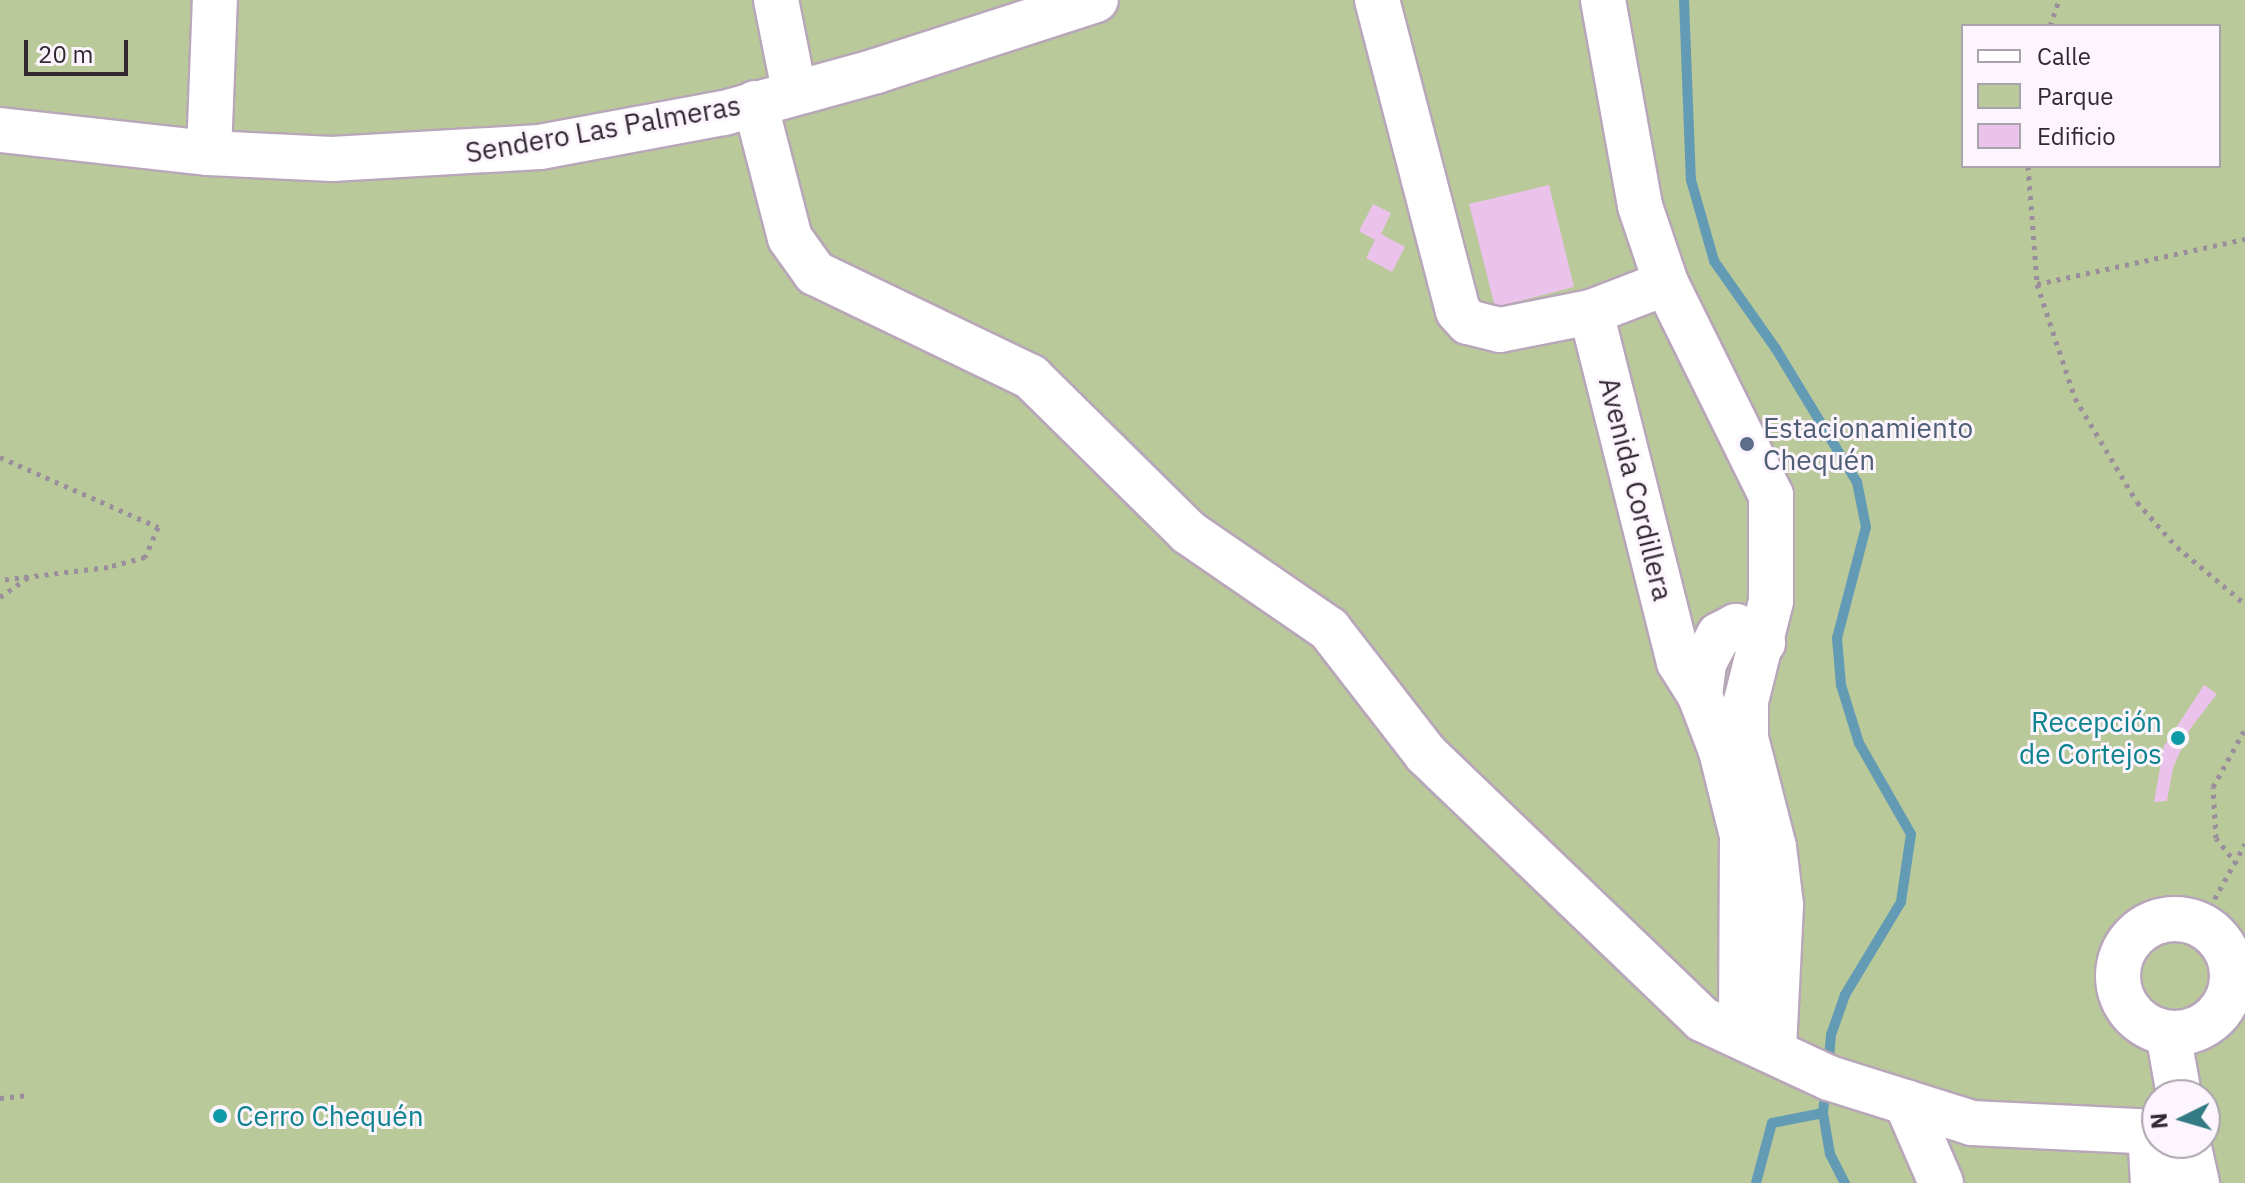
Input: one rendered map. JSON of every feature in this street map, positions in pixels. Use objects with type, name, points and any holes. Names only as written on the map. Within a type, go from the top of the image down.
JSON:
[{"type":"lane","points":[[209,153],[215,0]]},
{"type":"lane","points":[[776,0],[775,97],[790,238],[815,273],[1031,377],[1188,532],[1329,629],[1426,754],[1517,835],[1661,985],[1702,1019],[1829,1077],[1906,1102],[1994,1127],[2141,1134]]},
{"type":"lane","name":"Sendero Las Palmeras","points":[[0,130],[209,153],[332,159],[462,155],[540,147],[775,97],[876,71],[1096,0]]},
{"type":"lane","points":[[1377,0],[1458,311],[1479,327],[1500,330],[1591,312],[1666,283]]},
{"type":"lane","points":[[1603,0],[1640,206],[1666,283],[1771,495],[1771,601],[1763,643],[1746,701],[1746,726],[1774,847],[1781,905],[1758,1043]]},
{"type":"lane","name":"Avenida Cordillera","points":[[1591,312],[1679,662],[1700,696],[1721,751],[1742,836],[1758,1043]]},
{"type":"lane","points":[[1700,696],[1704,663],[1719,635],[1736,626],[1763,643]]},
{"type":"lane","points":[[2183,919],[2200,925],[2226,949],[2231,983],[2227,1000],[2203,1026],[2168,1033],[2136,1018],[2125,1003],[2118,969],[2129,944],[2148,926],[2183,919]]},
{"type":"lane","points":[[2168,1033],[2176,1079]]},
{"type":"lane","points":[[1906,1102],[1941,1183]]},
{"type":"lane","points":[[2153,1183],[2159,1159]]},
{"type":"lane","points":[[2181,1159],[2197,1183]]},
{"type":"path","points":[[2051,24],[2059,0]]},
{"type":"path","points":[[2028,168],[2037,284],[2064,370],[2103,452],[2177,547],[2245,604]]},
{"type":"path","points":[[2037,284],[2245,239]]},
{"type":"path","points":[[0,457],[158,527],[145,557],[0,580]]},
{"type":"path","points":[[0,597],[32,576]]},
{"type":"path","points":[[2237,864],[2216,838],[2213,787],[2245,729]]},
{"type":"path","points":[[2200,925],[2237,864],[2245,844]]},
{"type":"path","points":[[0,1098],[29,1095]]},
{"type":"green space","points":[[0,0],[2245,0],[2245,1183],[0,1183]]},
{"type":"building","points":[[1549,185],[1574,287],[1495,307],[1469,204]]},
{"type":"building","points":[[1373,204],[1391,213],[1381,234],[1405,247],[1392,272],[1366,258],[1375,240],[1359,231]]},
{"type":"building","name":"Recepción de Cortejos","points":[[2204,685],[2217,694],[2190,729],[2173,768],[2167,801],[2154,802],[2164,746]]},
{"type":"waterway","points":[[1684,0],[1691,180],[1714,261],[1776,349],[1857,482],[1866,527],[1837,638],[1841,685],[1859,743],[1911,834],[1901,902],[1845,995],[1831,1035],[1828,1067]]},
{"type":"waterway","points":[[1826,1087],[1823,1113],[1830,1154],[1845,1183]]},
{"type":"waterway","points":[[1756,1183],[1772,1123],[1823,1113]]},
{"type":"place","name":"Estacionamiento Chequén","points":[[1747,444]]},
{"type":"place","name":"Recepción de Cortejos","points":[[2178,738]]},
{"type":"place","name":"Cerro Chequén","points":[[220,1116]]}]
